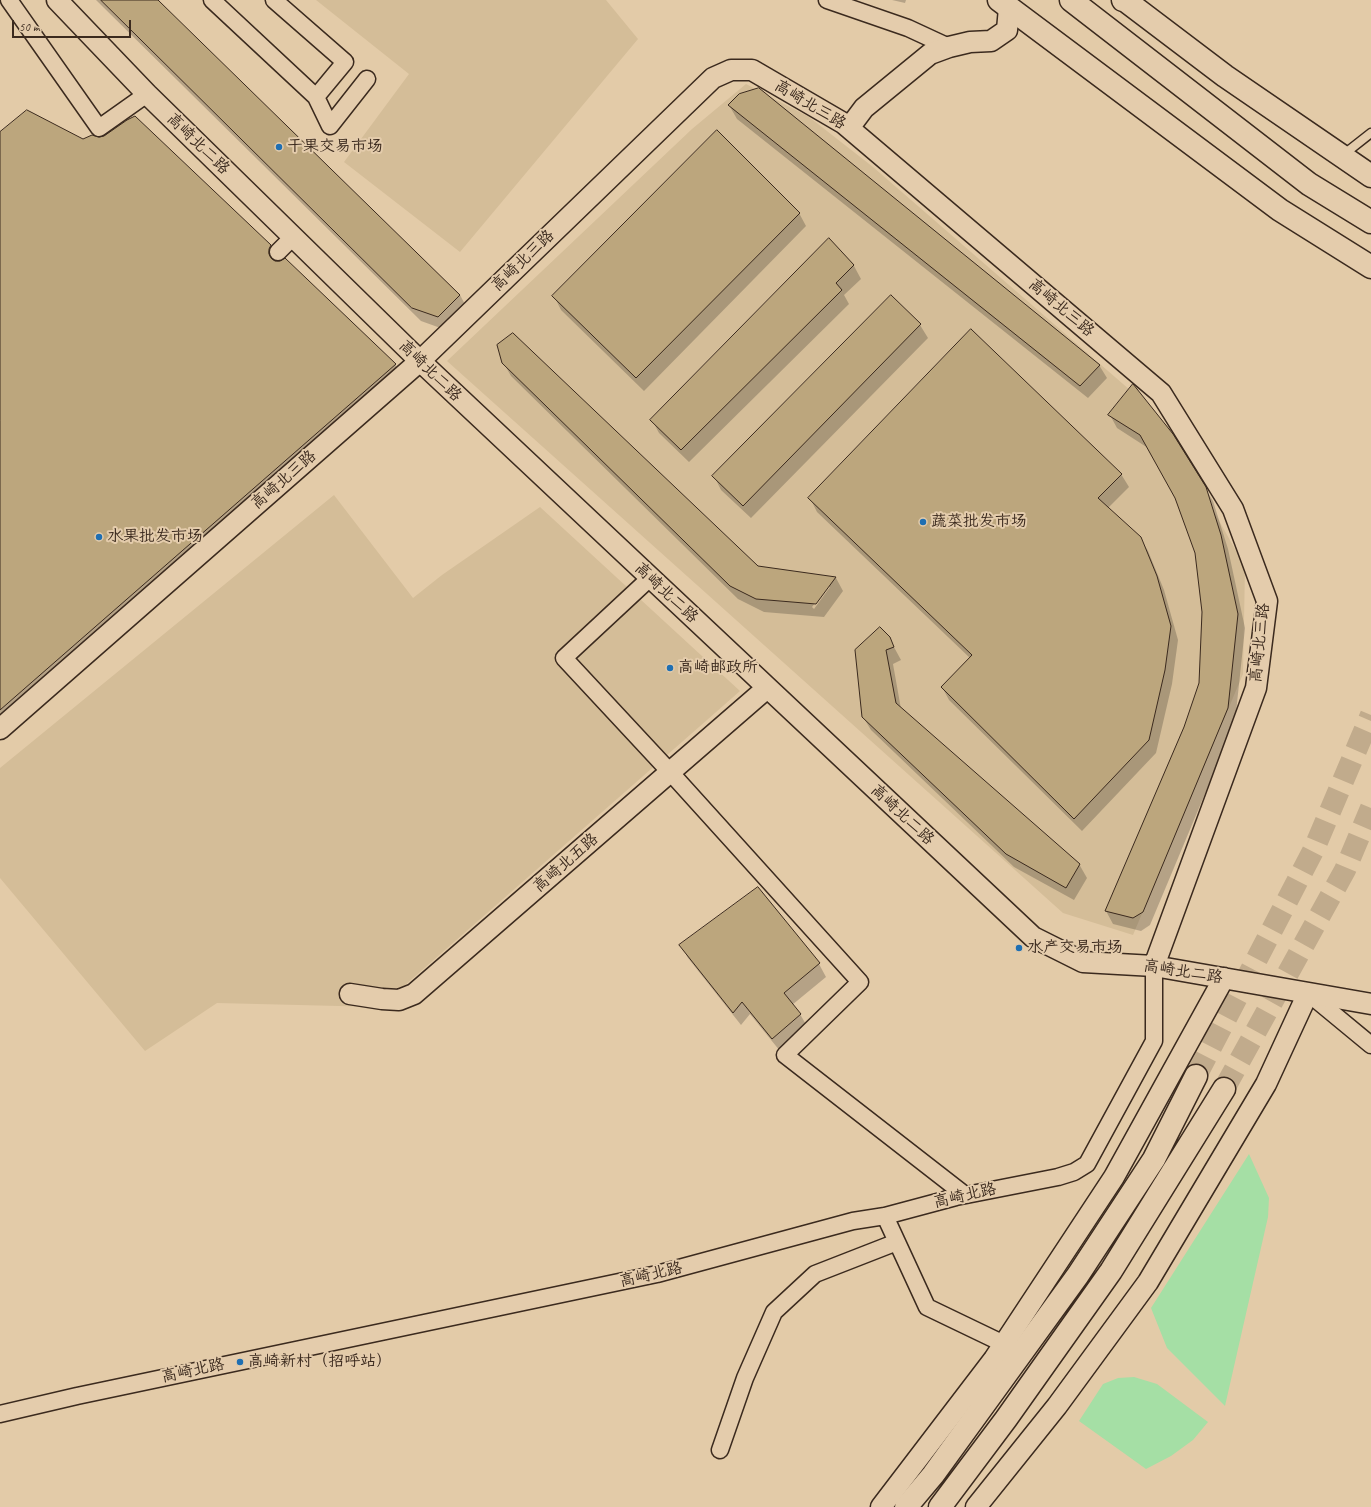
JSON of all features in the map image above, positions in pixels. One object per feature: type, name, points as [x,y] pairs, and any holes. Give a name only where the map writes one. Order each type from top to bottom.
[{"type":"main road","points":[[1071,0],[1309,184],[1371,222]]},
{"type":"main road","points":[[1123,0],[1225,76],[1371,176]]},
{"type":"main road","points":[[1004,4],[1280,210],[1371,267]]},
{"type":"main road","points":[[906,1507],[933,1475],[1078,1275],[1154,1159],[1196,1076]]},
{"type":"main road","points":[[940,1507],[1006,1419],[1111,1271],[1224,1089]]},
{"type":"street","points":[[9,0],[99,128],[146,94]]},
{"type":"street","name":"高崎北二路","points":[[57,0],[146,94],[420,361],[1033,937],[1084,962],[1154,966],[1371,1004]]},
{"type":"street","points":[[212,0],[316,97],[330,126],[367,79]]},
{"type":"street","points":[[274,0],[345,62],[316,97]]},
{"type":"street","points":[[827,0],[908,28],[949,47]]},
{"type":"street","points":[[849,128],[864,108],[930,54],[949,47],[970,42],[991,41],[1007,30],[1004,4]]},
{"type":"street","name":"高崎北三路","points":[[0,729],[420,361],[713,78],[732,70],[752,70],[843,123],[1161,392],[1233,509],[1267,601],[1256,688],[1154,966]]},
{"type":"street","points":[[278,252],[293,237]]},
{"type":"street","points":[[650,578],[564,658],[860,982],[785,1055],[965,1195]]},
{"type":"street","name":"高崎北五路","points":[[350,994],[399,1000],[414,994],[767,688]]},
{"type":"street","name":"高崎北路","points":[[0,1414],[84,1394],[657,1274],[853,1220],[885,1216],[965,1195],[1058,1177],[1074,1172],[1087,1164],[1154,1041],[1154,966]]},
{"type":"street","points":[[881,1507],[994,1359],[1114,1177],[1224,978]]},
{"type":"street","points":[[976,1507],[1057,1406],[1148,1282],[1266,1084],[1308,993],[1371,1045]]},
{"type":"street","points":[[885,1216],[927,1307],[1004,1344]]},
{"type":"street","points":[[720,1450],[745,1378],[774,1312],[815,1274],[897,1242]]},
{"type":"lane","points":[[1342,156],[1371,133]]},
{"type":"shaded area","points":[[316,0],[606,0],[638,39],[460,252],[344,162],[409,74]]},
{"type":"shaded area","name":"蔬菜批发市场","points":[[746,84],[809,117],[873,167],[1138,397],[1194,476],[1245,567],[1243,674],[1133,935],[1063,913],[447,361],[692,129]]},
{"type":"shaded area","points":[[334,495],[413,598],[442,575],[540,507],[740,691],[380,1007],[217,1003],[145,1051],[0,878],[0,768]]},
{"type":"green space","points":[[1249,1154],[1269,1198],[1268,1217],[1225,1406],[1167,1348],[1151,1308]]},
{"type":"green space","points":[[1134,1377],[1157,1384],[1208,1422],[1193,1440],[1171,1456],[1146,1469],[1079,1421],[1103,1384],[1118,1378]]},
{"type":"building","name":"干果交易市场","points":[[101,0],[158,0],[460,295],[438,317],[412,308]]},
{"type":"building","points":[[759,88],[1100,365],[1080,386],[728,105],[739,94]]},
{"type":"building","name":"水果批发市场","points":[[27,110],[83,139],[92,135],[99,137],[104,136],[135,116],[271,245],[269,254],[272,259],[275,261],[280,261],[285,258],[396,364],[0,710],[0,132]]},
{"type":"building","points":[[717,130],[800,213],[636,378],[552,296]]},
{"type":"building","points":[[829,238],[854,265],[836,283],[842,290],[681,450],[650,420]]},
{"type":"building","points":[[891,295],[921,324],[743,506],[712,476]]},
{"type":"building","points":[[971,329],[1122,474],[1098,498],[1141,537],[1157,576],[1171,626],[1165,670],[1149,740],[1074,819],[941,687],[972,655],[808,498]]},
{"type":"building","points":[[513,333],[758,566],[836,577],[816,604],[756,599],[730,586],[502,363],[497,345]]},
{"type":"building","points":[[1133,384],[1173,434],[1206,487],[1221,535],[1238,614],[1228,708],[1143,912],[1133,918],[1105,911],[1184,727],[1199,683],[1202,612],[1195,553],[1175,498],[1140,435],[1108,415]]},
{"type":"building","points":[[880,627],[890,637],[894,647],[886,650],[896,703],[1080,864],[1066,888],[1006,854],[862,717],[855,650]]},
{"type":"building","points":[[758,887],[820,963],[784,993],[801,1014],[772,1039],[742,1002],[733,1013],[679,945]]},
{"type":"tunnel","points":[[1196,1076],[1314,849],[1371,715]]},
{"type":"tunnel","points":[[1224,1089],[1345,870],[1371,808]]},
{"type":"place","name":"干果交易市场","points":[[279,147]]},
{"type":"place","name":"蔬菜批发市场","points":[[923,522]]},
{"type":"place","name":"水果批发市场","points":[[99,537]]},
{"type":"place","name":"高崎邮政所","points":[[670,668]]},
{"type":"place","name":"水产交易市场","points":[[1019,948]]},
{"type":"place","name":"高崎新村（招呼站）","points":[[240,1362]]}]
